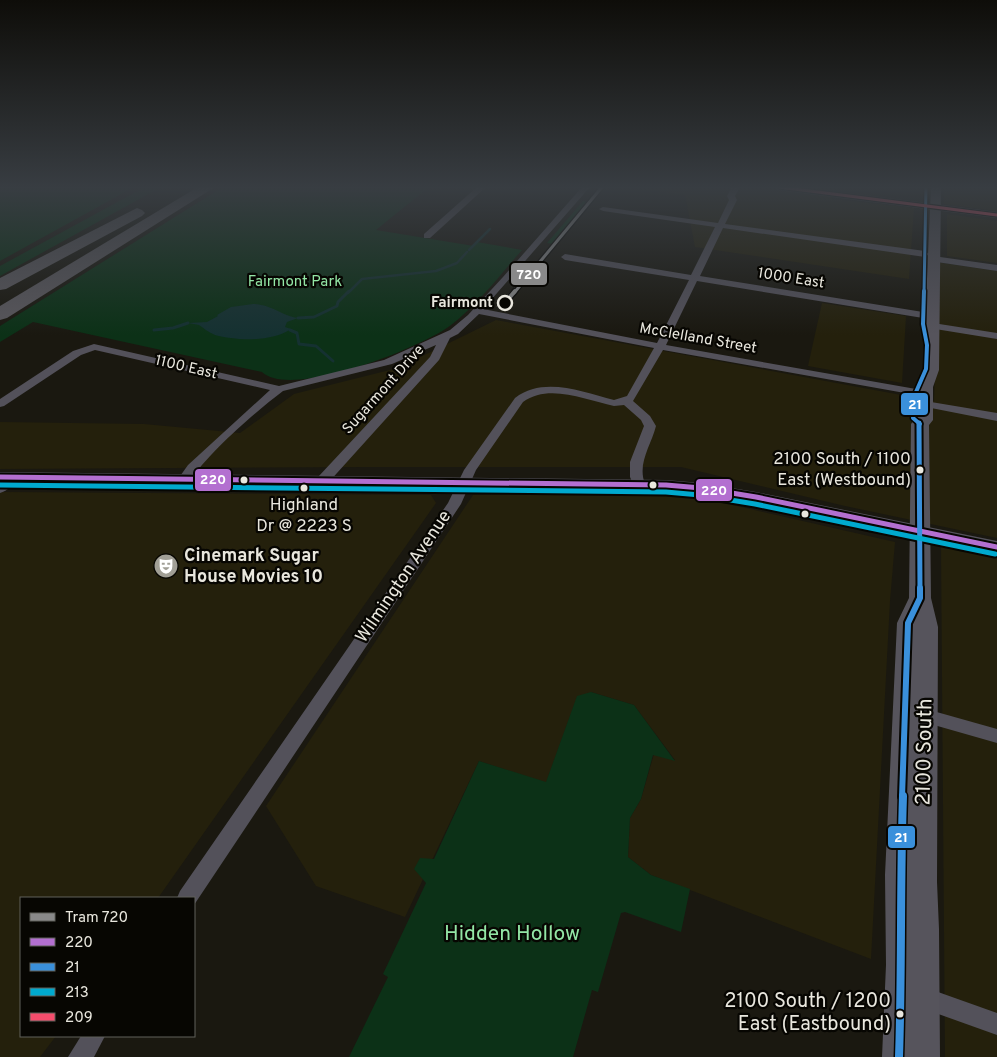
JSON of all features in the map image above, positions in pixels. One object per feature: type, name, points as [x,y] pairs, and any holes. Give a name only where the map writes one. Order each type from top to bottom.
[{"type":"highway","points":[[0,285],[92,236]]},
{"type":"highway","points":[[0,293],[98,236]]},
{"type":"highway","points":[[0,314],[127,236]]},
{"type":"main road","name":"2100 South","points":[[923,1057],[922,882],[927,627],[920,598],[921,408],[926,369],[927,345],[923,330],[926,314],[930,236]]},
{"type":"main road","name":"2100 South","points":[[926,314],[930,259]]},
{"type":"main road","name":"2100 South","points":[[899,1057],[902,965],[900,876],[908,623],[920,598]]},
{"type":"main road","points":[[902,802],[909,805],[912,812],[912,865],[915,874],[922,882]]},
{"type":"street","name":"Sugarmont Drive","points":[[323,480],[435,358],[445,337],[460,327],[476,311],[542,236]]},
{"type":"street","points":[[639,484],[634,471],[650,426],[646,418],[626,401],[631,398],[660,347],[714,236]]},
{"type":"street","points":[[790,236],[997,268]]},
{"type":"street","name":"1000 East","points":[[565,258],[926,314],[997,336]]},
{"type":"street","name":"McClelland Street","points":[[476,311],[660,347],[921,408],[997,417]]},
{"type":"street","points":[[184,479],[192,468],[222,439],[264,400],[279,389],[375,366],[410,354],[445,337]]},
{"type":"street","name":"1100 East","points":[[0,404],[76,353],[94,347],[279,389]]},
{"type":"street","name":"Wilmington Avenue","points":[[188,897],[454,504],[470,470],[519,400],[526,394],[536,390],[552,390],[614,403],[626,401]]},
{"type":"street","points":[[0,489],[7,478],[666,485],[720,491],[997,547]]},
{"type":"street","points":[[926,716],[997,736]]},
{"type":"street","points":[[924,998],[997,1024]]},
{"type":"street","points":[[80,1057],[93,1037]]},
{"type":"shaded area","points":[[693,236],[912,236],[909,279],[695,247]]},
{"type":"shaded area","points":[[947,236],[997,236],[997,263],[947,256]]},
{"type":"shaded area","points":[[935,262],[997,271],[997,538],[845,506],[681,467],[0,469],[0,422],[144,424],[240,433],[294,394],[398,368],[496,320],[934,401],[937,314]]},
{"type":"shaded area","points":[[822,303],[906,316],[902,383],[808,366]]},
{"type":"shaded area","points":[[0,492],[431,495],[436,503],[159,897],[20,897],[20,1037],[55,1037],[40,1057],[0,1057]]},
{"type":"shaded area","points":[[581,492],[693,496],[895,542],[890,601],[871,959],[651,875],[628,857],[630,818],[641,799],[654,754],[675,760],[634,705],[591,692],[571,714],[546,783],[479,761],[405,917],[316,886],[266,806],[473,495]]},
{"type":"shaded area","points":[[941,545],[997,558],[997,1057],[945,1057]]},
{"type":"green space","points":[[0,236],[45,236],[0,261]]},
{"type":"green space","points":[[54,236],[72,236],[0,276],[0,266]]},
{"type":"green space","name":"Fairmont Park","points":[[144,236],[415,236],[474,246],[477,242],[522,250],[480,299],[451,325],[436,334],[414,346],[387,357],[327,375],[300,380],[277,379],[262,372],[33,322],[0,342],[0,326]]},
{"type":"green space","points":[[553,236],[559,236],[553,244],[547,243]]},
{"type":"green space","name":"Hidden Hollow","points":[[591,692],[634,705],[675,761],[653,755],[641,799],[630,818],[628,857],[651,875],[690,889],[681,932],[625,912],[621,913],[598,992],[592,990],[573,1057],[349,1057],[388,977],[383,974],[426,883],[414,869],[420,858],[434,859],[479,761],[546,782],[577,696]]},
{"type":"water","points":[[253,304],[266,306],[298,318],[287,322],[285,327],[291,329],[283,333],[254,339],[215,335],[199,325],[188,323],[207,322],[231,307]]},
{"type":"waterway","points":[[469,250],[483,236]]},
{"type":"waterway","points":[[348,293],[362,279],[436,271],[457,263],[467,252]]},
{"type":"waterway","points":[[298,318],[314,317],[337,306],[338,302],[349,291]]},
{"type":"waterway","points":[[154,330],[173,328],[188,323]]},
{"type":"waterway","points":[[290,330],[297,333],[299,344],[316,346],[333,361]]},
{"type":"tram line","name":"720","points":[[505,303],[561,236]]},
{"type":"tram line","points":[[497,306],[540,261]]},
{"type":"transit line","name":"21","points":[[899,1057],[902,965],[900,875],[908,623],[920,598],[920,424],[913,418],[916,392],[926,369],[927,345],[923,324],[925,236]]},
{"type":"transit line","name":"220","points":[[0,477],[666,485],[701,488],[756,497],[997,547]]},
{"type":"transit line","name":"213","points":[[0,485],[666,492],[700,495],[755,504],[995,554]]},
{"type":"place","name":"Fairmont","points":[[505,303]]},
{"type":"place","name":"2100 South / 1100 East (Westbound)","points":[[920,470]]},
{"type":"place","name":"Highland Dr @ 2223 S","points":[[304,488]]},
{"type":"place","name":"Cinemark Sugar House Movies 10","points":[[166,566]]},
{"type":"place","name":"2100 South / 1200 East (Eastbound)","points":[[900,1014]]}]
